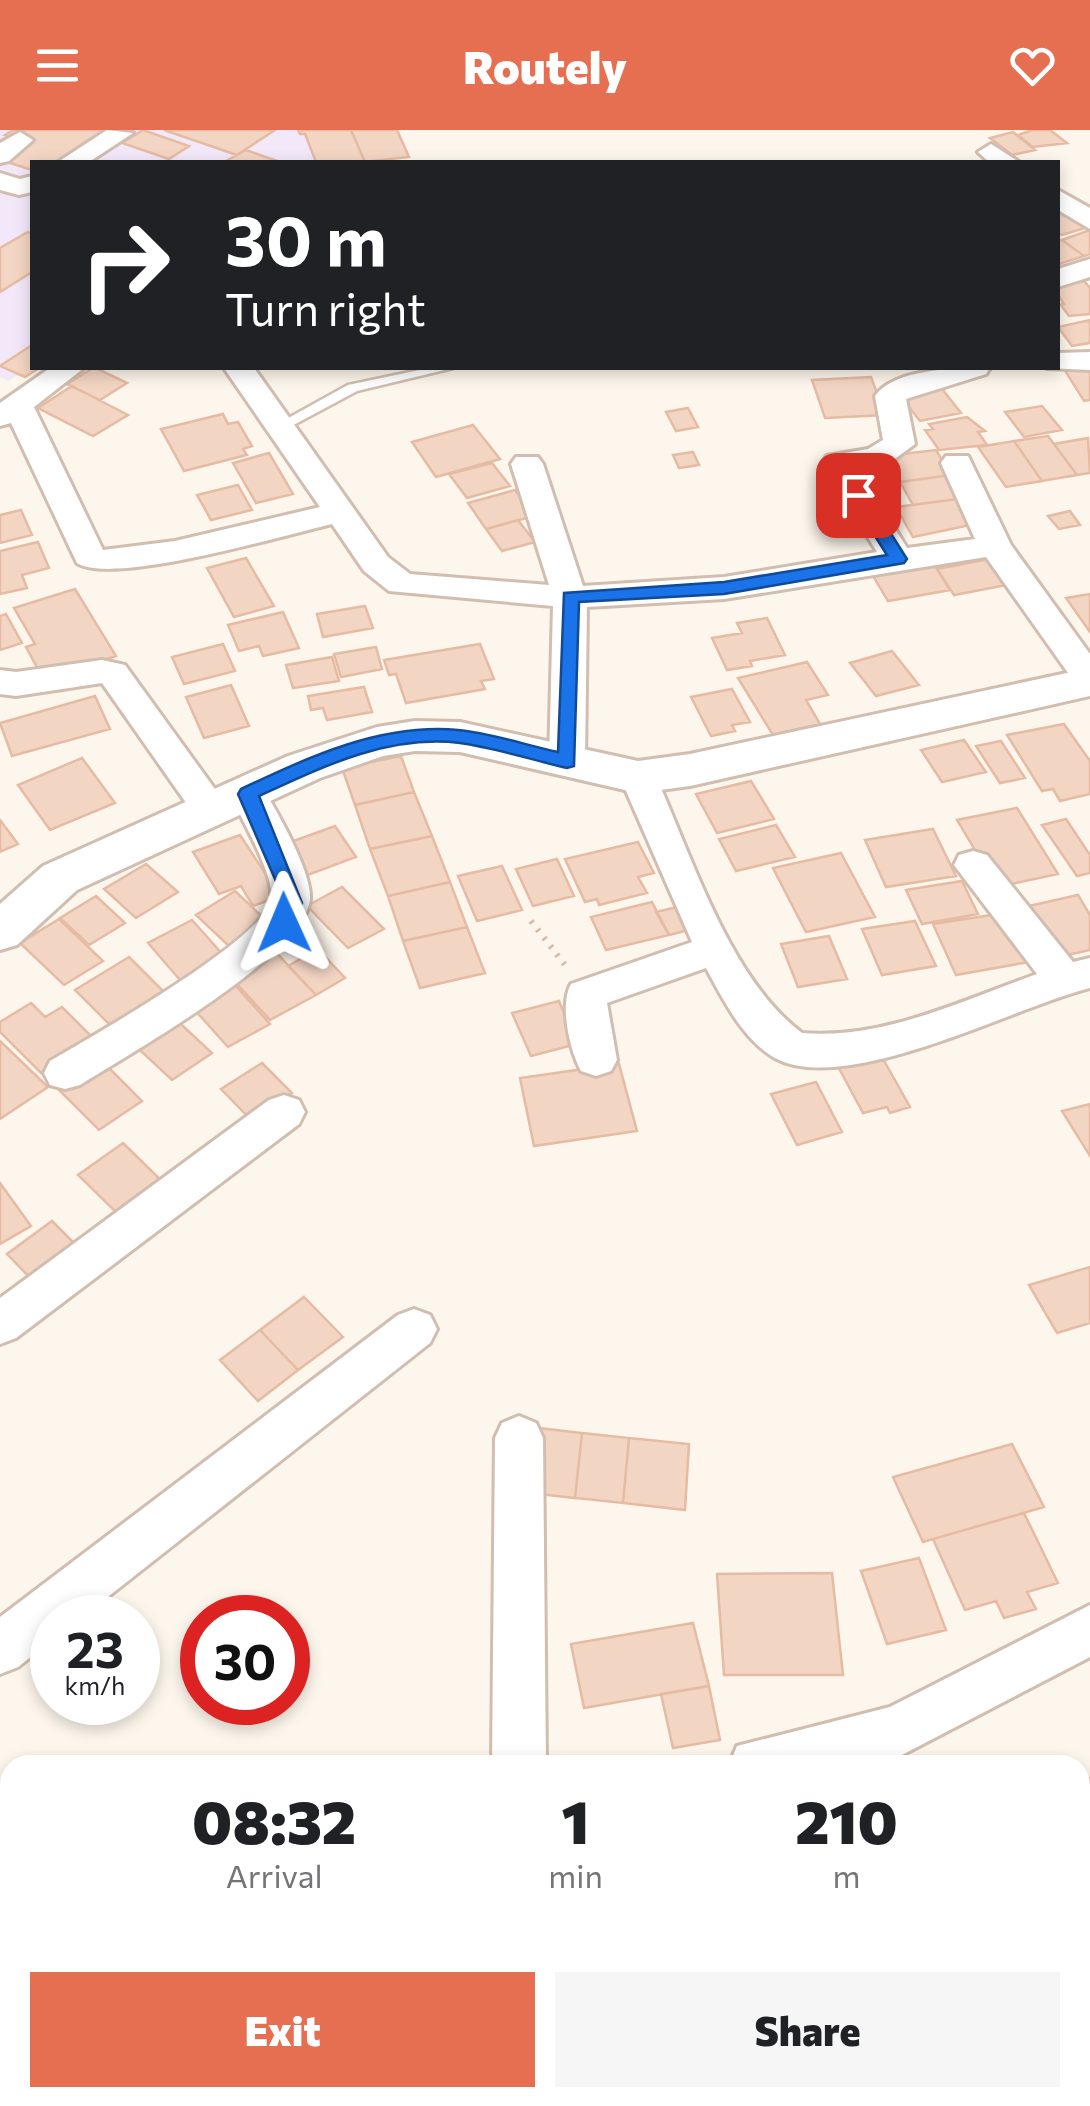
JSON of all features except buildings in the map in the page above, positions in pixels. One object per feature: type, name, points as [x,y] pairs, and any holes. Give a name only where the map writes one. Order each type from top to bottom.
[{"type":"street","points":[[74,160],[120,133]]},
{"type":"street","points":[[0,180],[19,187],[30,184]]},
{"type":"street","points":[[1060,199],[1090,221]]},
{"type":"street","points":[[1060,277],[1090,266]]},
{"type":"street","points":[[1060,362],[1090,360]]},
{"type":"street","points":[[65,370],[9,411],[89,556],[97,561],[175,551],[343,512]]},
{"type":"street","points":[[240,370],[376,564],[401,584],[570,597],[642,596],[724,588],[994,546]]},
{"type":"street","points":[[898,559],[838,463],[877,457],[899,444],[890,396],[968,370]]},
{"type":"street","points":[[527,464],[570,597],[567,761]]},
{"type":"street","points":[[957,464],[994,546],[1080,684],[1090,730]]},
{"type":"street","points":[[0,682],[16,684],[102,671],[114,673],[229,801],[288,886],[292,903],[284,923],[251,952],[66,1073]]},
{"type":"street","points":[[0,932],[60,878],[304,767],[376,742],[415,736],[460,737],[638,777],[690,770],[1080,684]]},
{"type":"street","points":[[638,777],[716,949],[766,1030],[791,1047],[816,1052],[966,1018],[1077,976],[972,865]]},
{"type":"street","points":[[596,1060],[584,995],[716,949]]},
{"type":"street","points":[[0,1324],[284,1112]]},
{"type":"street","points":[[0,1649],[414,1328]]},
{"type":"street","points":[[518,1755],[519,1438]]},
{"type":"street","points":[[808,1755],[898,1731],[1090,1630]]},
{"type":"lane","points":[[281,426],[352,388],[437,370]]},
{"type":"path","points":[[531,920],[584,995]]},
{"type":"shaded area","points":[[0,130],[369,130],[381,160],[30,160],[30,367],[9,381],[0,377]]},
{"type":"route","points":[[284,923],[292,903],[288,886],[248,794],[304,767],[376,742],[415,736],[460,737],[567,761],[570,597],[642,596],[724,588],[898,559],[858,495]]}]
